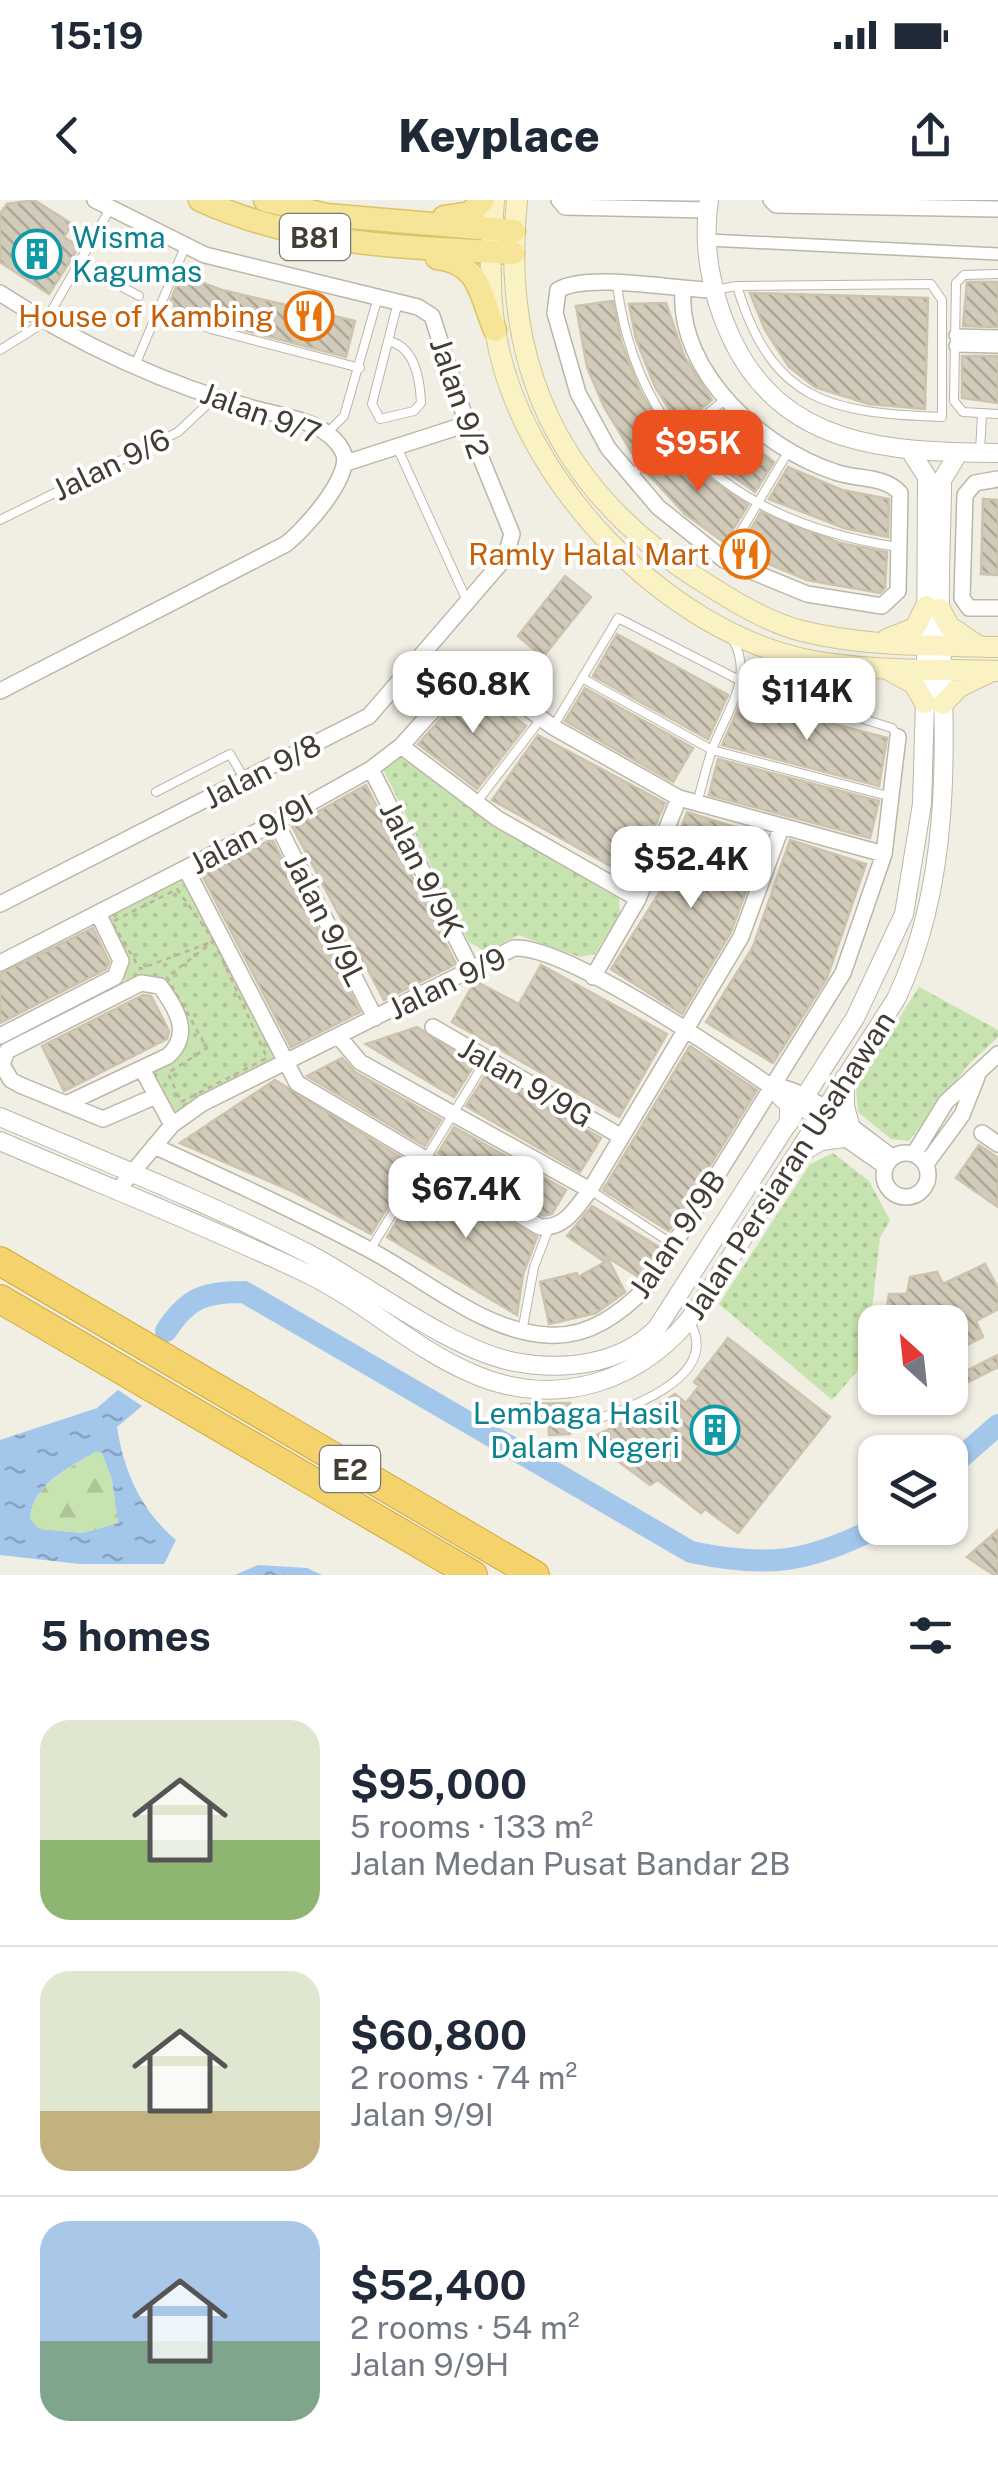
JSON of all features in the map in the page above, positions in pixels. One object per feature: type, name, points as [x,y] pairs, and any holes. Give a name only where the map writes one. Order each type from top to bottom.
[{"type":"highway","name":"E2","points":[[0,1261],[535,1575]]},
{"type":"highway","name":"E2","points":[[0,1299],[473,1575]]},
{"type":"main road","name":"B81","points":[[200,200],[287,231],[400,247],[502,241]]},
{"type":"main road","name":"B81","points":[[265,200],[326,214],[407,223],[502,241]]},
{"type":"main road","points":[[407,223],[461,215],[483,200]]},
{"type":"main road","points":[[494,200],[532,384],[560,441],[592,486],[632,529],[708,585],[796,630],[870,644],[990,647]]},
{"type":"main road","points":[[494,330],[502,241],[517,200]]},
{"type":"main road","points":[[400,247],[418,256],[465,266],[482,289],[519,407],[542,454],[577,504],[652,585],[724,628],[788,654],[884,667],[996,671]]},
{"type":"main road","points":[[870,644],[914,628],[933,607],[955,632],[990,647]]},
{"type":"main road","points":[[884,667],[914,684],[934,703],[996,671]]},
{"type":"street","name":"Jalan 9/2","points":[[94,200],[185,247],[398,302],[432,316],[467,424],[512,534]]},
{"type":"street","points":[[559,200],[565,207],[708,205],[714,290],[747,368],[770,395],[806,421],[848,439],[909,449],[989,453]]},
{"type":"street","points":[[771,200],[776,205],[949,204],[998,208]]},
{"type":"street","points":[[708,240],[998,254]]},
{"type":"street","points":[[683,290],[682,307],[692,342],[726,399],[760,434],[788,452],[837,473],[892,485],[902,503],[902,548],[898,590],[882,606],[807,594],[724,560],[658,508],[599,434],[578,394],[555,313],[554,295],[563,287],[618,284],[714,290]]},
{"type":"street","name":"Jalan 9/7","points":[[0,293],[45,322],[214,398],[305,422],[327,434],[346,463],[344,473],[308,523],[286,544],[0,691]]},
{"type":"street","points":[[955,341],[998,336]]},
{"type":"street","points":[[955,341],[998,347]]},
{"type":"street","points":[[346,463],[467,424]]},
{"type":"street","points":[[909,449],[927,477],[934,544]]},
{"type":"street","points":[[934,544],[942,480],[959,452]]},
{"type":"street","points":[[998,479],[983,480],[968,488],[964,546],[964,604],[998,608]]},
{"type":"street","name":"Jalan 9/8","points":[[0,904],[369,716],[504,558],[512,534]]},
{"type":"street","points":[[934,544],[964,546]]},
{"type":"street","name":"Jalan Persiaran Usahawan","points":[[0,1117],[132,1172],[307,1253],[476,1349],[512,1362],[550,1366],[606,1359],[657,1328],[855,1018],[904,914],[914,872],[934,703],[934,544]]},
{"type":"street","points":[[708,585],[724,560]]},
{"type":"street","name":"Jalan 9/9I","points":[[0,962],[276,822],[371,768],[401,746],[472,667],[547,723]]},
{"type":"street","name":"Jalan Persiaran Usahawan","points":[[0,1141],[313,1277],[470,1373],[511,1386],[551,1390],[593,1387],[650,1360],[689,1322],[896,999],[914,959],[936,867],[944,785],[934,703]]},
{"type":"street","points":[[547,723],[679,798],[884,854]]},
{"type":"street","name":"Jalan 9/9B","points":[[154,1146],[370,1250],[496,1322],[522,1332],[570,1335],[598,1325],[625,1309],[648,1286],[775,1092],[784,1067],[843,973],[884,854],[898,737]]},
{"type":"street","points":[[401,746],[476,803],[638,899]]},
{"type":"street","name":"Jalan 9/9K","points":[[371,768],[472,970]]},
{"type":"street","points":[[593,977],[638,899],[679,798]]},
{"type":"street","name":"Jalan 9/9L","points":[[276,822],[375,1018]]},
{"type":"street","points":[[186,869],[284,1064],[304,1088],[540,1227],[548,1228],[568,1218],[590,1190],[741,937],[781,828]]},
{"type":"street","points":[[0,1036],[115,977],[121,961],[98,914]]},
{"type":"street","name":"Jalan 9/9","points":[[117,1192],[172,1125],[203,1103],[514,948],[528,947],[593,977],[685,1030],[775,1092],[820,1115],[888,1161],[885,1184],[905,1197],[924,1188],[920,1159]]},
{"type":"street","points":[[66,1104],[168,1056],[183,1037],[166,993],[152,982],[141,982],[3,1057],[2,1065],[11,1080],[66,1104],[109,1119],[156,1096]]},
{"type":"street","name":"Jalan 9/9G","points":[[433,1028],[620,1136]]},
{"type":"street","points":[[339,1037],[360,1062],[590,1190]]},
{"type":"street","points":[[888,1161],[920,1159],[946,1102],[998,1054]]},
{"type":"street","points":[[142,1069],[172,1125]]},
{"type":"street","points":[[793,1158],[821,1141],[848,1134],[846,1076]]},
{"type":"street","points":[[775,1092],[806,1090],[816,1082]]},
{"type":"street","points":[[775,1092],[791,1110],[788,1128]]},
{"type":"street","points":[[982,1133],[998,1144]]},
{"type":"lane","points":[[0,350],[34,333],[45,322],[110,209]]},
{"type":"lane","points":[[136,363],[185,247]]},
{"type":"lane","points":[[78,264],[139,296]]},
{"type":"lane","points":[[998,274],[971,274],[959,279],[955,341],[956,406],[963,412],[998,414]]},
{"type":"lane","points":[[618,284],[632,358],[678,436],[729,487],[756,505],[840,538],[902,548]]},
{"type":"lane","points":[[714,290],[737,286],[930,284],[938,289],[942,300],[942,417],[867,414],[817,399],[790,380],[765,353],[737,286]]},
{"type":"lane","points":[[327,434],[344,416],[378,297]]},
{"type":"lane","points":[[388,341],[403,346],[410,354],[421,402],[414,411],[380,419],[372,404],[388,341],[398,302]]},
{"type":"lane","points":[[160,308],[211,329],[360,368]]},
{"type":"lane","name":"Jalan 9/6","points":[[0,520],[178,432],[214,398]]},
{"type":"lane","points":[[630,476],[726,399]]},
{"type":"lane","points":[[806,421],[817,399]]},
{"type":"lane","points":[[982,413],[989,453]]},
{"type":"lane","points":[[397,447],[468,601]]},
{"type":"lane","points":[[724,560],[788,452]]},
{"type":"lane","points":[[476,803],[582,678],[618,618],[741,681],[892,728],[898,737]]},
{"type":"lane","points":[[724,628],[740,654],[741,681]]},
{"type":"lane","points":[[697,803],[712,750],[741,681],[756,666],[788,654]]},
{"type":"lane","points":[[582,678],[712,750],[892,797]]},
{"type":"lane","points":[[156,792],[230,754],[246,780]]},
{"type":"lane","points":[[923,782],[944,785]]},
{"type":"lane","points":[[370,1250],[486,1060]]},
{"type":"lane","points":[[590,1190],[675,1245]]},
{"type":"lane","points":[[522,1332],[534,1267],[548,1228]]},
{"type":"lane","points":[[576,1426],[646,1400],[688,1368],[697,1355],[698,1336],[689,1322]]},
{"type":"path","points":[[214,941],[140,968],[112,922],[177,889],[214,941],[268,1058],[181,1102],[168,1073],[207,1048],[167,977],[214,941]]},
{"type":"green space","points":[[399,756],[487,820],[619,899],[620,913],[595,954],[580,957],[518,935],[486,952],[469,942],[383,769]]},
{"type":"green space","points":[[186,869],[285,1064],[172,1125],[142,1069],[178,1047],[166,993],[115,977],[121,969],[98,913]]},
{"type":"green space","points":[[919,987],[998,1030],[998,1037],[969,1064],[909,1141],[891,1139],[858,1112],[856,1086]]},
{"type":"green space","points":[[833,1153],[869,1181],[890,1220],[880,1238],[872,1305],[858,1305],[858,1370],[832,1400],[719,1304],[810,1164]]},
{"type":"green space","points":[[95,1452],[102,1453],[112,1480],[118,1523],[83,1533],[39,1529],[30,1519],[37,1496],[53,1479]]},
{"type":"water","points":[[118,1390],[142,1406],[117,1427],[136,1489],[153,1516],[176,1540],[164,1564],[80,1564],[0,1555],[0,1440],[97,1408]],"holes":[[[95,1452],[102,1453],[112,1480],[118,1523],[83,1533],[39,1529],[30,1519],[44,1487]]]},
{"type":"water","points":[[258,1565],[307,1568],[322,1575],[235,1575]]},
{"type":"building","name":"Wisma Kagumas","points":[[34,200],[72,224],[64,237],[79,247],[49,294],[0,262],[0,214],[7,204]]},
{"type":"building","points":[[181,275],[222,290],[355,321],[346,357],[213,322],[169,304]]},
{"type":"building","points":[[967,282],[998,282],[998,327],[963,326]]},
{"type":"building","points":[[750,293],[928,298],[925,409],[869,404],[815,387],[789,367],[765,330]]},
{"type":"building","points":[[613,301],[622,344],[641,393],[668,436],[637,461],[604,407],[587,367],[576,306]]},
{"type":"building","points":[[666,303],[684,356],[712,400],[680,426],[655,387],[636,339],[629,304]]},
{"type":"building","points":[[962,356],[998,356],[998,403],[962,398]]},
{"type":"building","points":[[722,412],[745,440],[774,462],[755,492],[713,462],[690,438]]},
{"type":"building","points":[[678,447],[703,474],[748,505],[725,543],[685,514],[646,472]]},
{"type":"building","points":[[788,467],[842,490],[889,499],[888,537],[844,528],[769,499]]},
{"type":"building","points":[[983,499],[998,500],[998,575],[981,574]]},
{"type":"building","points":[[761,512],[840,543],[887,552],[885,588],[880,593],[807,580],[738,551]]},
{"type":"building","points":[[565,576],[591,597],[543,657],[518,636]]},
{"type":"building","points":[[617,634],[728,695],[708,739],[593,676]]},
{"type":"building","points":[[472,684],[526,726],[477,789],[418,744]]},
{"type":"building","points":[[585,688],[693,748],[673,782],[565,721]]},
{"type":"building","points":[[742,700],[887,738],[879,786],[722,745]]},
{"type":"building","points":[[538,735],[665,803],[632,878],[492,800]]},
{"type":"building","points":[[718,759],[879,801],[870,838],[709,795]]},
{"type":"building","points":[[366,785],[456,964],[384,1000],[292,826]]},
{"type":"building","points":[[687,812],[766,837],[731,932],[682,1014],[611,969],[658,895]]},
{"type":"building","points":[[272,839],[360,1012],[291,1047],[202,875]]},
{"type":"building","points":[[790,840],[866,864],[827,978],[773,1063],[706,1022],[753,947]]},
{"type":"building","points":[[93,928],[109,962],[106,969],[0,1023],[0,974]]},
{"type":"building","points":[[541,965],[667,1034],[619,1117],[452,1022],[475,981],[519,1004]]},
{"type":"building","points":[[143,995],[151,996],[169,1031],[167,1039],[64,1091],[42,1046]]},
{"type":"building","points":[[417,1027],[475,1064],[454,1097],[366,1044]]},
{"type":"building","points":[[690,1046],[757,1090],[669,1231],[603,1190]]},
{"type":"building","points":[[342,1058],[355,1072],[441,1120],[425,1146],[307,1076]]},
{"type":"building","points":[[488,1072],[601,1138],[580,1172],[466,1106]]},
{"type":"building","points":[[275,1080],[413,1165],[371,1234],[292,1191],[180,1143]]},
{"type":"building","points":[[454,1127],[566,1190],[552,1214],[543,1216],[438,1153]]},
{"type":"building","points":[[979,1145],[998,1158],[998,1207],[956,1178]]},
{"type":"building","points":[[426,1173],[537,1237],[523,1274],[517,1315],[387,1237]]},
{"type":"building","points":[[592,1206],[659,1247],[640,1278],[607,1257],[625,1292],[596,1313],[549,1324],[540,1282],[577,1273],[578,1277],[605,1262],[567,1236]]},
{"type":"building","points":[[985,1264],[998,1288],[998,1309],[976,1321],[983,1337],[968,1344],[968,1305],[887,1305],[889,1294],[907,1294],[910,1277],[937,1272],[943,1284]]},
{"type":"building","name":"Lembaga Hasil Dalam Negeri","points":[[728,1338],[830,1417],[738,1533],[705,1509],[701,1513],[658,1480],[650,1485],[588,1439],[655,1408],[675,1394],[686,1403],[699,1386],[694,1382]]},
{"type":"building","points":[[998,1355],[998,1367],[968,1382],[968,1370]]},
{"type":"building","points":[[570,1403],[570,1434],[549,1435],[549,1418],[521,1419],[521,1404]]},
{"type":"building","points":[[998,1530],[998,1575],[994,1575],[967,1557]]},
{"type":"waterway","points":[[166,1331],[182,1311],[199,1299],[218,1293],[244,1292],[691,1552],[765,1561],[807,1555],[858,1537]]},
{"type":"waterway","points":[[968,1451],[998,1425]]},
{"type":"place","name":"Wisma Kagumas","points":[[37,254]]},
{"type":"place","name":"House of Kambing","points":[[309,316]]},
{"type":"place","name":"Ramly Halal Mart","points":[[745,554]]},
{"type":"place","name":"Lembaga Hasil Dalam Negeri","points":[[715,1430]]}]
